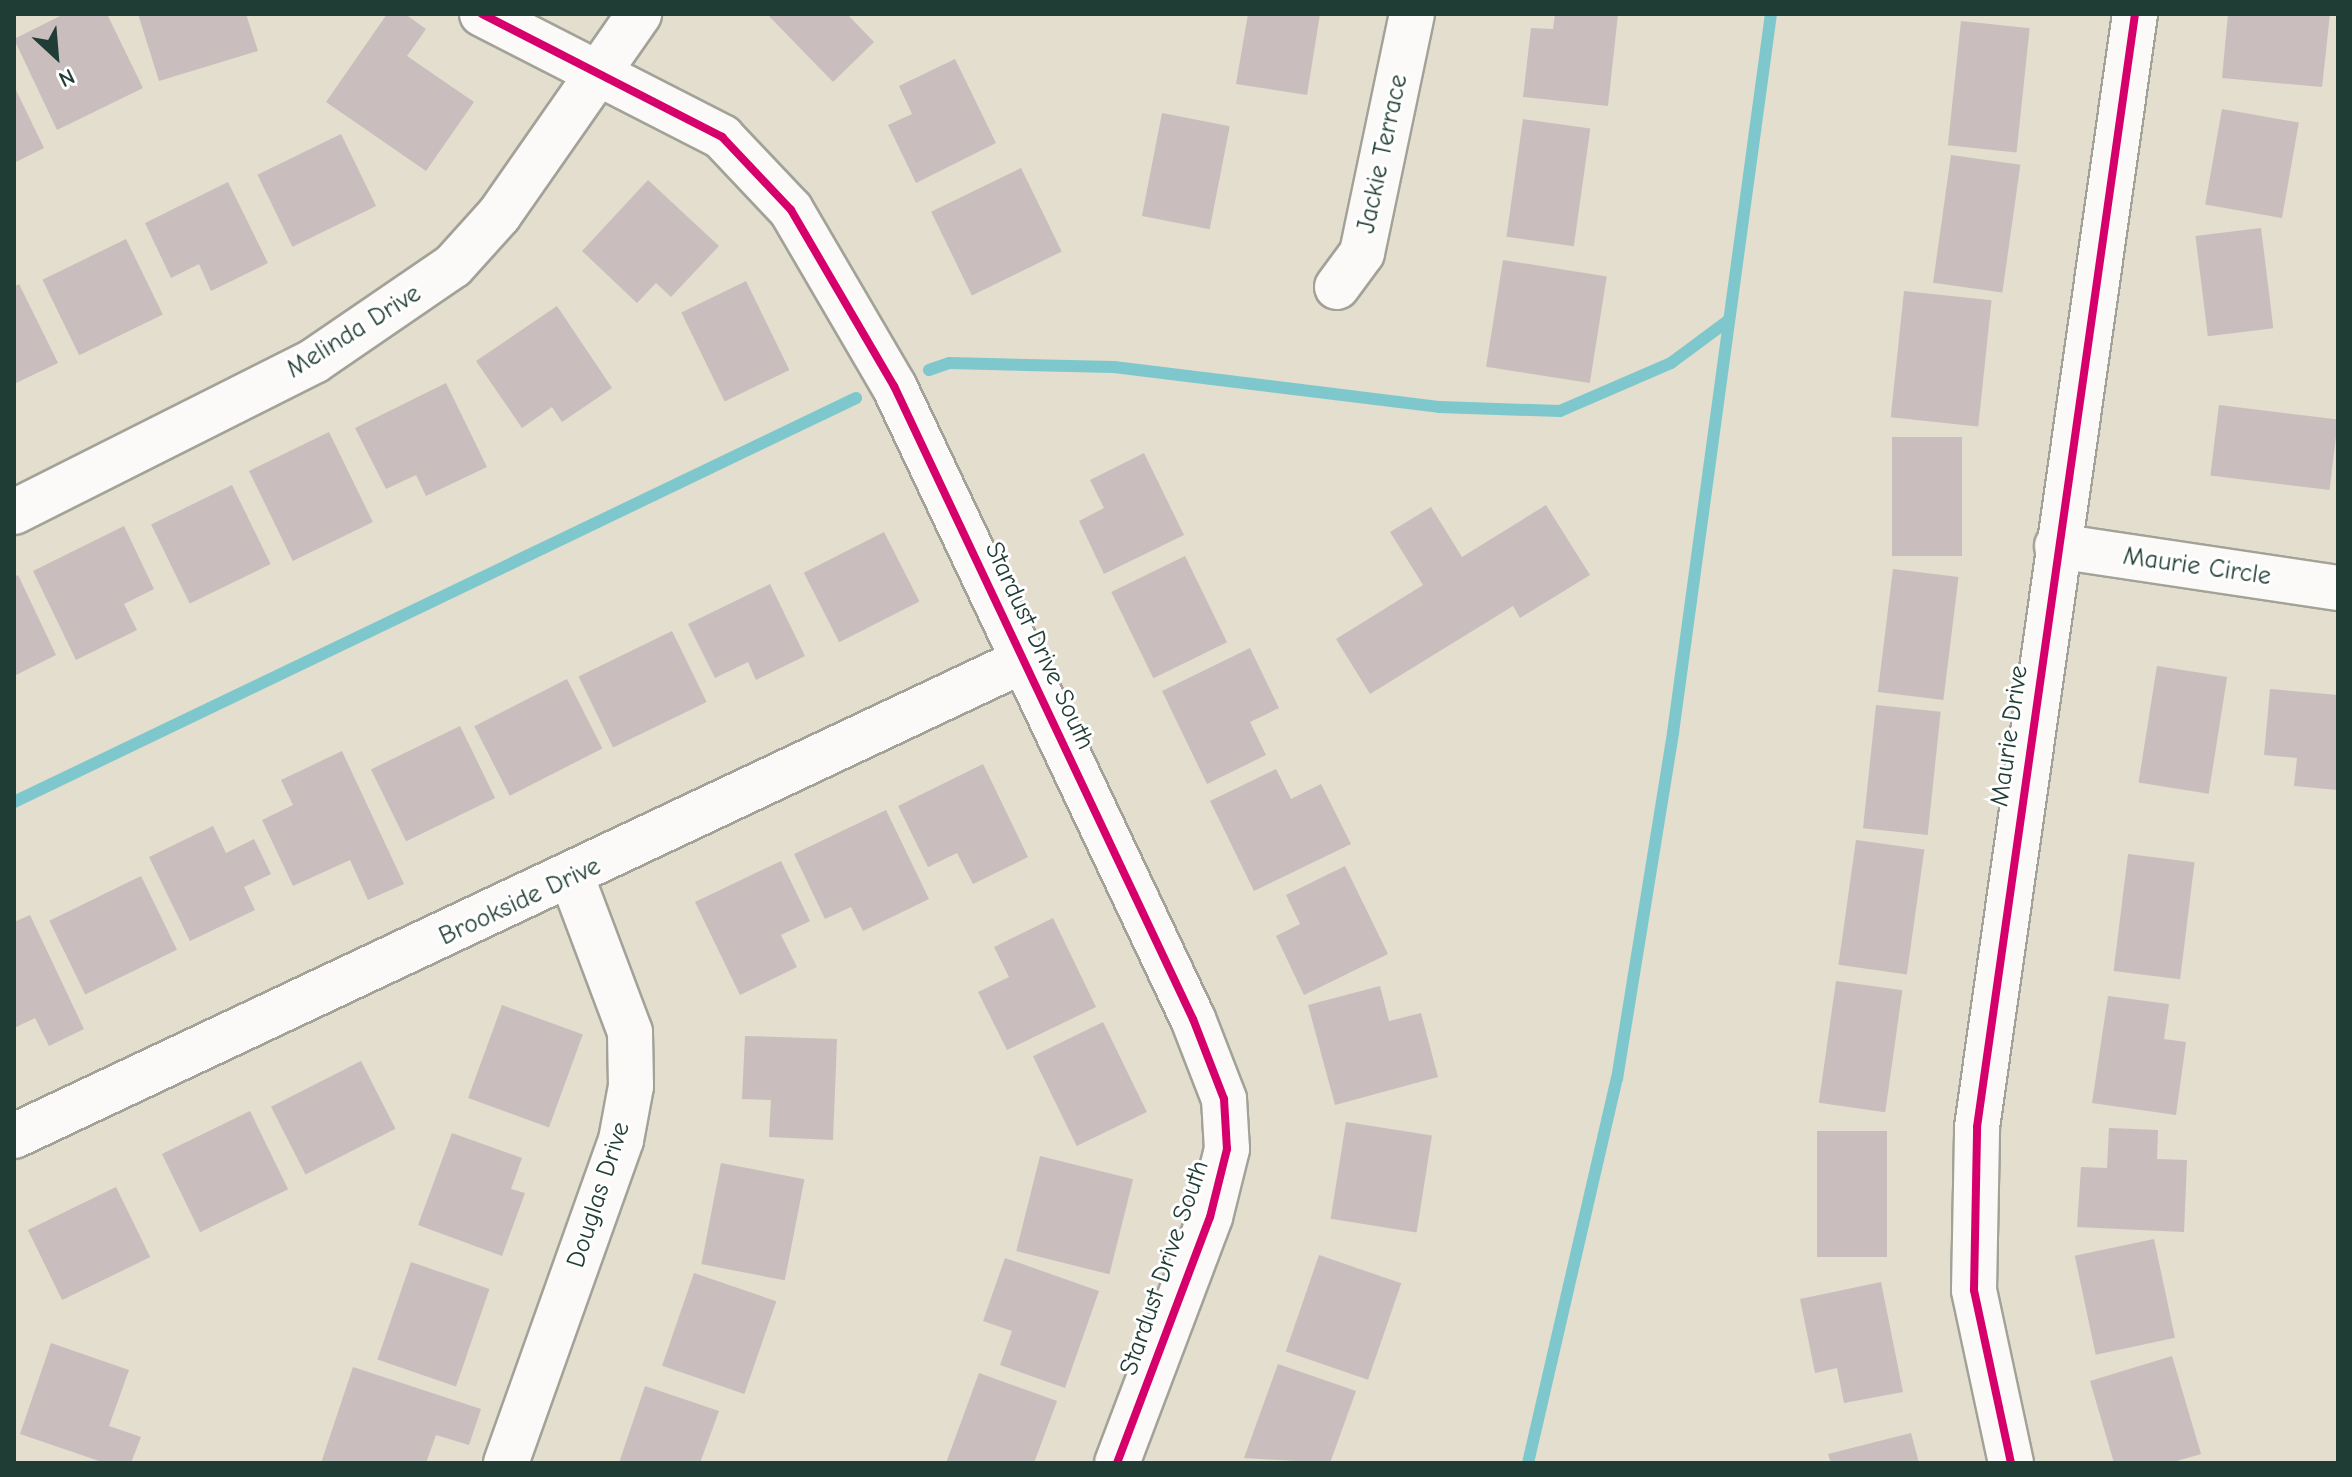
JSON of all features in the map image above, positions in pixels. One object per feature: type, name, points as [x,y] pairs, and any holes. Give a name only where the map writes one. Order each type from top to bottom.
[{"type":"street","name":"Stardust Drive South","points":[[482,14],[601,68],[722,137],[791,210],[894,386],[1024,660],[1224,1099],[1227,1149],[1210,1217],[1117,1463]]},
{"type":"street","name":"Melinda Drive","points":[[14,512],[391,315],[453,266],[499,215],[639,14]]},
{"type":"street","name":"Jackie Terrace","points":[[1337,287],[1362,253],[1412,14]]},
{"type":"street","name":"Maurie Drive","points":[[2011,1463],[1974,1290],[1973,1204],[2057,546],[2135,14]]},
{"type":"street","name":"Maurie Circle","points":[[2057,546],[2338,588]]},
{"type":"street","name":"Brookside Drive","points":[[14,1136],[572,878],[1024,660]]},
{"type":"street","name":"Douglas Drive","points":[[506,1463],[621,1140],[631,1086],[630,1032],[572,878]]},
{"type":"building","points":[[64,14],[107,14],[143,88],[57,130],[14,39]]},
{"type":"building","points":[[138,14],[246,14],[258,51],[159,81]]},
{"type":"building","points":[[387,14],[405,14],[426,29],[407,56],[474,102],[426,171],[326,102]]},
{"type":"building","points":[[767,14],[847,14],[874,42],[833,82]]},
{"type":"building","points":[[1248,14],[1320,14],[1307,95],[1236,84]]},
{"type":"building","points":[[1555,14],[1618,14],[1608,106],[1523,97],[1531,28],[1553,29]]},
{"type":"building","points":[[2228,14],[2330,14],[2322,87],[2222,78]]},
{"type":"building","points":[[1961,21],[2030,28],[2017,153],[1948,145]]},
{"type":"building","points":[[955,59],[996,143],[916,183],[888,125],[912,114],[899,86]]},
{"type":"building","points":[[14,86],[44,148],[14,163]]},
{"type":"building","points":[[2222,109],[2299,123],[2282,218],[2205,205]]},
{"type":"building","points":[[1162,113],[1230,126],[1210,229],[1142,216]]},
{"type":"building","points":[[1523,119],[1590,128],[1574,246],[1506,237]]},
{"type":"building","points":[[341,134],[376,206],[292,247],[257,175]]},
{"type":"building","points":[[1951,155],[2020,165],[2002,292],[1933,283]]},
{"type":"building","points":[[1021,168],[1062,252],[972,295],[931,212]]},
{"type":"building","points":[[648,180],[719,246],[671,297],[656,283],[637,303],[582,251]]},
{"type":"building","points":[[228,182],[268,263],[211,291],[199,264],[171,278],[145,223]]},
{"type":"building","points":[[2261,228],[2273,328],[2208,336],[2195,236]]},
{"type":"building","points":[[126,239],[163,314],[79,355],[42,280]]},
{"type":"building","points":[[1503,260],[1607,276],[1590,383],[1486,367]]},
{"type":"building","points":[[746,281],[789,370],[725,402],[681,313]]},
{"type":"building","points":[[19,284],[58,363],[14,384],[14,287]]},
{"type":"building","points":[[1904,291],[1992,300],[1978,427],[1891,417]]},
{"type":"building","points":[[557,306],[612,388],[562,422],[552,407],[522,428],[476,361]]},
{"type":"building","points":[[446,383],[487,467],[426,496],[416,475],[386,489],[355,428]]},
{"type":"building","points":[[2219,405],[2338,420],[2329,490],[2210,475]]},
{"type":"building","points":[[329,432],[373,522],[293,561],[249,471]]},
{"type":"building","points":[[1892,437],[1962,437],[1962,556],[1892,556]]},
{"type":"building","points":[[1144,453],[1184,535],[1104,574],[1079,521],[1104,508],[1090,480]]},
{"type":"building","points":[[232,485],[271,564],[190,604],[151,524]]},
{"type":"building","points":[[1546,505],[1590,575],[1520,618],[1513,606],[1370,694],[1336,639],[1423,585],[1390,532],[1431,507],[1462,557]]},
{"type":"building","points":[[124,526],[154,589],[124,604],[137,630],[76,660],[33,571]]},
{"type":"building","points":[[884,532],[919,601],[839,642],[804,573]]},
{"type":"building","points":[[1185,556],[1227,642],[1153,678],[1111,592]]},
{"type":"building","points":[[1893,569],[1959,577],[1943,700],[1878,692]]},
{"type":"building","points":[[18,575],[56,655],[14,676],[14,577]]},
{"type":"building","points":[[770,584],[805,656],[756,680],[748,662],[715,678],[688,624]]},
{"type":"building","points":[[672,631],[707,702],[613,748],[579,677]]},
{"type":"building","points":[[1250,648],[1279,708],[1250,722],[1266,755],[1207,784],[1162,691]]},
{"type":"building","points":[[2157,666],[2227,677],[2209,794],[2139,783]]},
{"type":"building","points":[[567,679],[602,748],[510,796],[474,726]]},
{"type":"building","points":[[2270,689],[2338,695],[2338,790],[2294,786],[2297,758],[2264,755]]},
{"type":"building","points":[[1876,705],[1941,712],[1928,835],[1863,828]]},
{"type":"building","points":[[460,726],[495,798],[406,841],[371,769]]},
{"type":"building","points":[[342,751],[404,884],[368,900],[350,860],[293,886],[262,820],[293,805],[281,780]]},
{"type":"building","points":[[983,764],[1028,857],[973,884],[957,853],[928,867],[898,806]]},
{"type":"building","points":[[1276,769],[1291,799],[1321,784],[1351,844],[1254,891],[1210,801]]},
{"type":"building","points":[[886,810],[929,899],[863,931],[851,907],[825,919],[794,854]]},
{"type":"building","points":[[213,826],[226,853],[254,839],[271,874],[244,887],[255,910],[190,941],[149,857]]},
{"type":"building","points":[[1856,840],[1924,850],[1907,974],[1838,965]]},
{"type":"building","points":[[2128,854],[2195,862],[2180,979],[2114,971]]},
{"type":"building","points":[[781,861],[810,921],[781,935],[797,967],[740,995],[695,902]]},
{"type":"building","points":[[1345,866],[1388,954],[1304,995],[1276,936],[1300,924],[1286,895]]},
{"type":"building","points":[[141,876],[177,950],[85,994],[49,921]]},
{"type":"building","points":[[30,915],[84,1029],[49,1046],[35,1018],[14,1028],[14,922]]},
{"type":"building","points":[[1053,918],[1096,1007],[1007,1050],[978,992],[1009,977],[994,947]]},
{"type":"building","points":[[1836,981],[1902,990],[1885,1112],[1819,1103]]},
{"type":"building","points":[[1380,986],[1389,1021],[1421,1013],[1438,1077],[1335,1105],[1308,1005]]},
{"type":"building","points":[[2108,996],[2169,1004],[2164,1039],[2186,1042],[2176,1115],[2092,1103]]},
{"type":"building","points":[[502,1005],[583,1034],[549,1127],[468,1098]]},
{"type":"building","points":[[1103,1022],[1147,1112],[1077,1146],[1033,1056]]},
{"type":"building","points":[[745,1036],[837,1039],[833,1140],[769,1137],[771,1100],[742,1099]]},
{"type":"building","points":[[361,1061],[396,1129],[306,1175],[271,1107]]},
{"type":"building","points":[[250,1111],[288,1189],[200,1232],[162,1154]]},
{"type":"building","points":[[1346,1122],[1432,1136],[1417,1232],[1331,1219]]},
{"type":"building","points":[[2109,1128],[2158,1130],[2157,1159],[2187,1160],[2184,1232],[2077,1227],[2081,1167],[2107,1168]]},
{"type":"building","points":[[1817,1131],[1887,1131],[1887,1257],[1817,1257]]},
{"type":"building","points":[[452,1133],[522,1158],[511,1189],[525,1193],[502,1256],[418,1225]]},
{"type":"building","points":[[1040,1156],[1133,1179],[1109,1274],[1016,1251]]},
{"type":"building","points":[[721,1163],[804,1179],[785,1280],[701,1264]]},
{"type":"building","points":[[116,1187],[150,1257],[62,1300],[28,1230]]},
{"type":"building","points":[[2154,1239],[2175,1338],[2096,1355],[2075,1256]]},
{"type":"building","points":[[1319,1255],[1401,1283],[1368,1380],[1286,1351]]},
{"type":"building","points":[[1005,1258],[1099,1291],[1065,1388],[1000,1365],[1012,1331],[983,1321]]},
{"type":"building","points":[[411,1262],[489,1289],[456,1386],[377,1359]]},
{"type":"building","points":[[694,1273],[776,1301],[744,1394],[662,1366]]},
{"type":"building","points":[[1881,1282],[1903,1392],[1844,1403],[1837,1368],[1815,1373],[1800,1299]]},
{"type":"building","points":[[51,1343],[129,1370],[109,1426],[141,1437],[131,1463],[105,1463],[20,1434]]},
{"type":"building","points":[[2172,1356],[2201,1454],[2170,1463],[2114,1463],[2090,1381]]},
{"type":"building","points":[[1278,1364],[1356,1391],[1330,1463],[1244,1458]]},
{"type":"building","points":[[353,1367],[481,1409],[469,1445],[436,1435],[426,1463],[321,1463]]},
{"type":"building","points":[[979,1373],[1057,1401],[1034,1463],[946,1463]]},
{"type":"building","points":[[645,1386],[719,1411],[700,1463],[619,1463]]},
{"type":"building","points":[[1911,1433],[1919,1463],[1831,1463],[1828,1454]]},
{"type":"waterway","points":[[1528,1463],[1617,1079],[1673,733],[1771,14]]},
{"type":"waterway","points":[[929,370],[949,363],[1114,367],[1439,407],[1560,411],[1671,363],[1729,320]]},
{"type":"waterway","points":[[14,802],[856,398]]},
{"type":"cycle path","points":[[482,14],[722,137],[791,210],[894,386],[1193,1019],[1224,1099],[1227,1149],[1210,1217],[1117,1463]]},
{"type":"cycle path","points":[[2011,1463],[1974,1290],[1977,1127],[2135,14]]}]
